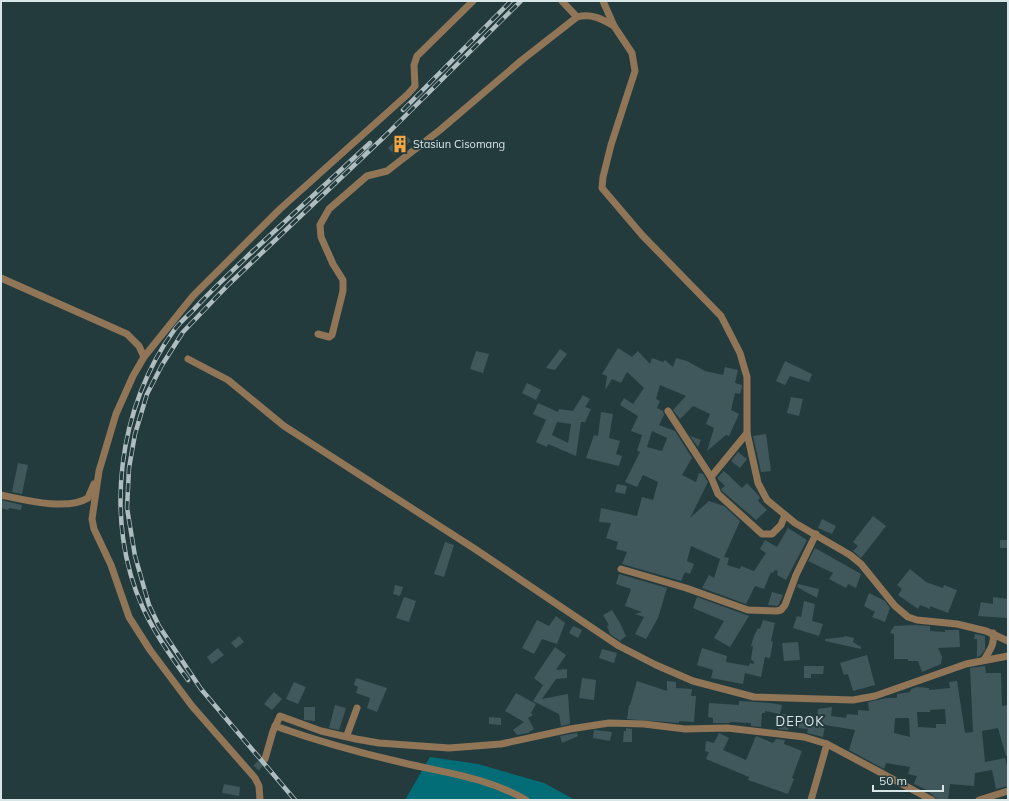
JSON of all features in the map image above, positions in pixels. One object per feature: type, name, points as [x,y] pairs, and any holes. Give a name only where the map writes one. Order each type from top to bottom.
[{"type":"street","points":[[1,495],[43,502],[74,504],[88,498],[99,470],[116,414],[144,357],[192,296],[215,272],[308,183],[408,94],[415,86],[414,65],[417,56],[473,1]]},
{"type":"street","points":[[562,1],[577,17]]},
{"type":"street","points":[[603,1],[614,26],[632,53],[634,71],[611,145],[603,177],[602,188],[642,235],[721,316],[740,353],[747,377],[747,433],[760,490],[767,500],[795,523],[850,555],[861,564],[895,606],[908,617],[917,620],[957,624],[993,633],[1008,640]]},
{"type":"street","points":[[318,334],[329,337],[332,335],[343,292],[343,280],[333,264],[321,237],[320,226],[329,208],[367,176],[387,171],[440,130],[522,60],[577,17],[586,15],[602,19],[614,26]]},
{"type":"street","points":[[1,278],[127,334],[139,346],[144,357]]},
{"type":"street","points":[[188,359],[228,380],[284,426],[475,549],[619,646],[656,665],[693,681],[754,697],[853,700],[875,696],[944,671],[984,660],[1008,656]]},
{"type":"street","points":[[668,410],[711,477],[718,494],[762,534],[772,534],[781,525],[785,515]]},
{"type":"street","points":[[711,477],[747,433]]},
{"type":"street","points":[[99,470],[92,519],[94,529],[111,565],[129,617],[150,650],[192,706],[253,769],[259,786],[260,800]]},
{"type":"street","points":[[621,569],[686,588],[748,610],[781,610],[785,605],[796,575],[816,534]]},
{"type":"street","points":[[984,660],[993,646],[993,633]]},
{"type":"street","points":[[346,735],[357,708]]},
{"type":"street","points":[[265,759],[278,717],[282,716],[321,731],[379,743],[449,748],[501,744],[570,729],[609,723],[644,724],[685,729],[727,728],[804,737],[827,744],[932,800]]},
{"type":"street","points":[[275,726],[331,745],[481,780],[513,792],[526,800]]},
{"type":"street","points":[[810,800],[827,744]]},
{"type":"street","points":[[979,800],[1008,791]]},
{"type":"shaded area","points":[[430,757],[478,764],[544,783],[575,800],[405,800]]},
{"type":"building","name":"Stasiun Cisomang","points":[[404,133],[411,141],[395,155],[388,148]]},
{"type":"building","points":[[618,348],[632,357],[638,351],[650,364],[652,358],[663,362],[665,360],[673,367],[676,358],[687,361],[705,371],[723,375],[725,367],[738,370],[735,383],[742,385],[742,388],[740,394],[735,393],[731,410],[739,414],[729,436],[726,435],[707,451],[714,428],[706,424],[710,414],[693,406],[680,419],[673,410],[686,396],[660,385],[656,399],[660,401],[657,408],[663,411],[664,415],[659,425],[675,431],[692,458],[682,475],[696,482],[699,473],[703,474],[708,482],[690,518],[709,501],[724,506],[740,521],[724,557],[729,558],[727,565],[740,569],[741,566],[754,571],[766,553],[760,549],[765,540],[777,547],[788,528],[807,540],[786,580],[777,575],[778,571],[775,570],[773,573],[771,572],[764,589],[755,586],[746,604],[702,588],[709,575],[714,578],[720,559],[691,546],[687,561],[694,564],[690,574],[685,572],[681,581],[622,564],[627,552],[616,549],[618,542],[606,538],[611,523],[599,522],[601,508],[637,516],[642,497],[653,500],[658,482],[643,475],[637,487],[625,482],[640,452],[637,451],[642,435],[631,431],[638,416],[620,405],[624,398],[633,404],[644,388],[627,372],[621,383],[612,379],[605,390],[607,376],[602,374]],"holes":[[[652,431],[667,438],[662,451],[647,447]]]},
{"type":"building","points":[[560,349],[567,354],[555,370],[546,368]]},
{"type":"building","points":[[476,351],[489,354],[483,373],[470,369]]},
{"type":"building","points":[[785,361],[812,374],[809,382],[790,376],[785,385],[776,381]]},
{"type":"building","points":[[527,383],[541,390],[536,400],[522,393]]},
{"type":"building","points":[[583,395],[590,399],[585,407],[591,409],[585,422],[581,422],[576,456],[548,444],[547,447],[536,442],[546,420],[533,414],[538,403],[558,412],[559,409],[573,411]],"holes":[[[557,422],[571,424],[568,443],[552,435]]]},
{"type":"building","points":[[791,397],[803,399],[799,416],[787,413]]},
{"type":"building","points":[[601,412],[613,414],[609,438],[620,441],[616,454],[622,456],[619,466],[586,458],[594,435],[598,436]]},
{"type":"building","points":[[766,434],[771,471],[761,472],[753,436]]},
{"type":"building","points":[[690,436],[701,440],[698,447]]},
{"type":"building","points":[[738,452],[747,459],[740,468],[731,461]]},
{"type":"building","points":[[18,463],[28,465],[22,494],[12,492]]},
{"type":"building","points":[[724,471],[742,488],[747,483],[759,496],[760,498],[758,501],[767,510],[756,520],[722,491],[721,489],[725,486],[717,478]]},
{"type":"building","points":[[617,484],[627,486],[625,494],[615,492]]},
{"type":"building","points":[[1,500],[22,505],[21,510],[9,508],[8,510],[1,508]]},
{"type":"building","points":[[873,516],[886,526],[861,558],[853,551],[858,546],[853,542]]},
{"type":"building","points":[[822,519],[836,526],[832,534],[818,528]]},
{"type":"building","points":[[1000,540],[1008,540],[1008,548],[1000,548]]},
{"type":"building","points":[[445,542],[454,545],[444,577],[434,574]]},
{"type":"building","points":[[815,548],[861,574],[856,588],[848,584],[846,588],[829,579],[833,573],[808,561]]},
{"type":"building","points":[[910,569],[926,582],[943,588],[944,585],[957,590],[948,613],[930,606],[930,609],[920,605],[918,609],[898,595],[902,589],[897,585]]},
{"type":"building","points":[[619,574],[667,588],[658,618],[646,639],[635,634],[644,617],[635,614],[642,612],[625,606],[631,589],[616,584]]},
{"type":"building","points":[[798,584],[819,589],[817,598],[797,587]]},
{"type":"building","points":[[395,585],[403,587],[400,596],[393,594]]},
{"type":"building","points":[[772,592],[783,595],[778,606],[768,605]]},
{"type":"building","points":[[869,593],[885,601],[890,608],[885,622],[872,617],[875,612],[864,606]]},
{"type":"building","points":[[404,597],[416,601],[409,622],[396,618]]},
{"type":"building","points":[[697,597],[749,616],[730,647],[714,638],[724,621],[693,608]]},
{"type":"building","points":[[993,597],[1008,599],[1008,618],[978,616],[981,602],[993,604]]},
{"type":"building","points":[[804,601],[815,604],[812,621],[823,624],[819,636],[793,628],[797,616],[801,617]]},
{"type":"building","points":[[612,610],[626,636],[620,641],[610,634],[607,626],[609,625],[603,615]]},
{"type":"building","points":[[556,616],[565,623],[557,644],[542,639],[534,654],[522,648],[537,620],[549,626]]},
{"type":"building","points":[[763,620],[775,623],[771,641],[773,642],[770,658],[765,657],[761,677],[745,673],[743,684],[711,678],[713,670],[697,665],[702,648],[727,656],[726,662],[749,666],[750,663],[754,664],[751,659],[753,646],[751,646],[754,636],[758,628],[760,629]]},
{"type":"building","points":[[573,626],[582,630],[578,638],[569,633]]},
{"type":"building","points":[[894,626],[930,626],[930,631],[945,632],[945,630],[959,630],[960,647],[938,648],[942,657],[941,664],[922,672],[918,661],[894,659],[894,634],[890,633]]},
{"type":"building","points":[[975,634],[985,636],[985,650],[980,656],[977,657],[977,639],[974,639]]},
{"type":"building","points":[[239,636],[244,642],[236,648],[231,643]]},
{"type":"building","points":[[845,636],[854,638],[853,642],[861,647],[861,649],[825,641],[825,639]]},
{"type":"building","points":[[798,642],[800,660],[784,661],[782,643]]},
{"type":"building","points":[[555,647],[566,655],[556,670],[567,669],[567,678],[556,679],[542,699],[568,694],[570,724],[561,726],[559,714],[533,701],[543,685],[534,678]]},
{"type":"building","points":[[218,648],[224,655],[212,664],[207,657]]},
{"type":"building","points":[[602,649],[617,653],[614,663],[599,658]]},
{"type":"building","points":[[867,655],[875,685],[853,691],[848,674],[844,675],[840,663]]},
{"type":"building","points":[[804,666],[824,666],[823,674],[811,674],[811,678],[804,678]]},
{"type":"building","points":[[985,666],[986,673],[1001,673],[1002,706],[1008,705],[1008,755],[1006,756],[998,728],[982,731],[985,762],[1005,758],[1008,770],[1008,786],[996,789],[992,770],[975,773],[974,786],[950,784],[948,800],[938,800],[929,791],[914,784],[917,776],[908,774],[910,767],[886,763],[884,769],[849,750],[855,730],[825,725],[823,737],[807,733],[808,729],[789,727],[788,730],[778,729],[782,714],[817,718],[818,709],[832,707],[831,716],[846,718],[847,714],[858,715],[858,710],[869,711],[868,702],[887,698],[897,698],[897,694],[910,692],[911,689],[917,687],[929,688],[929,690],[950,688],[949,682],[957,681],[965,733],[973,732],[970,668]],"holes":[[[945,709],[946,724],[936,724],[936,728],[918,727],[917,712],[930,712],[930,710]],[[895,718],[909,718],[910,737],[894,733]]]},
{"type":"building","points":[[356,678],[387,688],[377,712],[367,708],[370,698],[356,693],[358,687],[354,685]]},
{"type":"building","points":[[582,678],[596,680],[594,700],[579,698]]},
{"type":"building","points":[[637,681],[667,691],[667,681],[676,682],[676,688],[692,689],[691,696],[696,696],[694,722],[679,721],[679,723],[627,719],[629,705]]},
{"type":"building","points":[[294,682],[306,687],[298,704],[286,699]]},
{"type":"building","points":[[274,692],[282,699],[272,710],[264,704]]},
{"type":"building","points":[[516,693],[536,704],[531,713],[533,715],[528,718],[534,729],[528,733],[517,735],[513,730],[524,722],[505,711]]},
{"type":"building","points":[[739,701],[782,705],[780,714],[765,711],[765,713],[762,713],[761,727],[751,726],[751,723],[713,723],[713,718],[708,717],[709,703],[739,705]]},
{"type":"building","points":[[335,705],[346,708],[339,730],[329,728]]},
{"type":"building","points":[[304,707],[315,707],[315,721],[304,720]]},
{"type":"building","points":[[489,717],[501,718],[501,725],[489,724]]},
{"type":"building","points":[[626,728],[632,729],[632,742],[623,742],[624,731],[626,731]]},
{"type":"building","points":[[594,730],[612,732],[610,741],[593,738]]},
{"type":"building","points":[[577,733],[578,736],[562,743],[560,736]]},
{"type":"building","points":[[719,733],[729,738],[723,750],[746,760],[756,736],[773,743],[776,739],[785,740],[784,744],[802,751],[788,794],[748,780],[749,777],[706,759],[709,752],[705,751],[706,741],[714,743]]},
{"type":"building","points":[[224,784],[240,787],[239,796],[222,793]]},
{"type":"tunnel","points":[[256,768],[265,759]]},
{"type":"railway","points":[[403,110],[511,1]]},
{"type":"railway","points":[[295,800],[201,689],[159,626],[149,605],[135,556],[127,508],[129,468],[135,434],[147,394],[162,365],[183,332],[229,284],[385,136],[521,1]]},
{"type":"railway","points":[[188,680],[175,663],[143,608],[131,574],[123,539],[121,502],[123,465],[129,428],[140,393],[156,360],[180,323],[246,258],[370,143]]},
{"type":"place","name":"Stasiun Cisomang","points":[[400,144]]},
{"type":"district","name":"DEPOK","points":[[800,721]]}]
